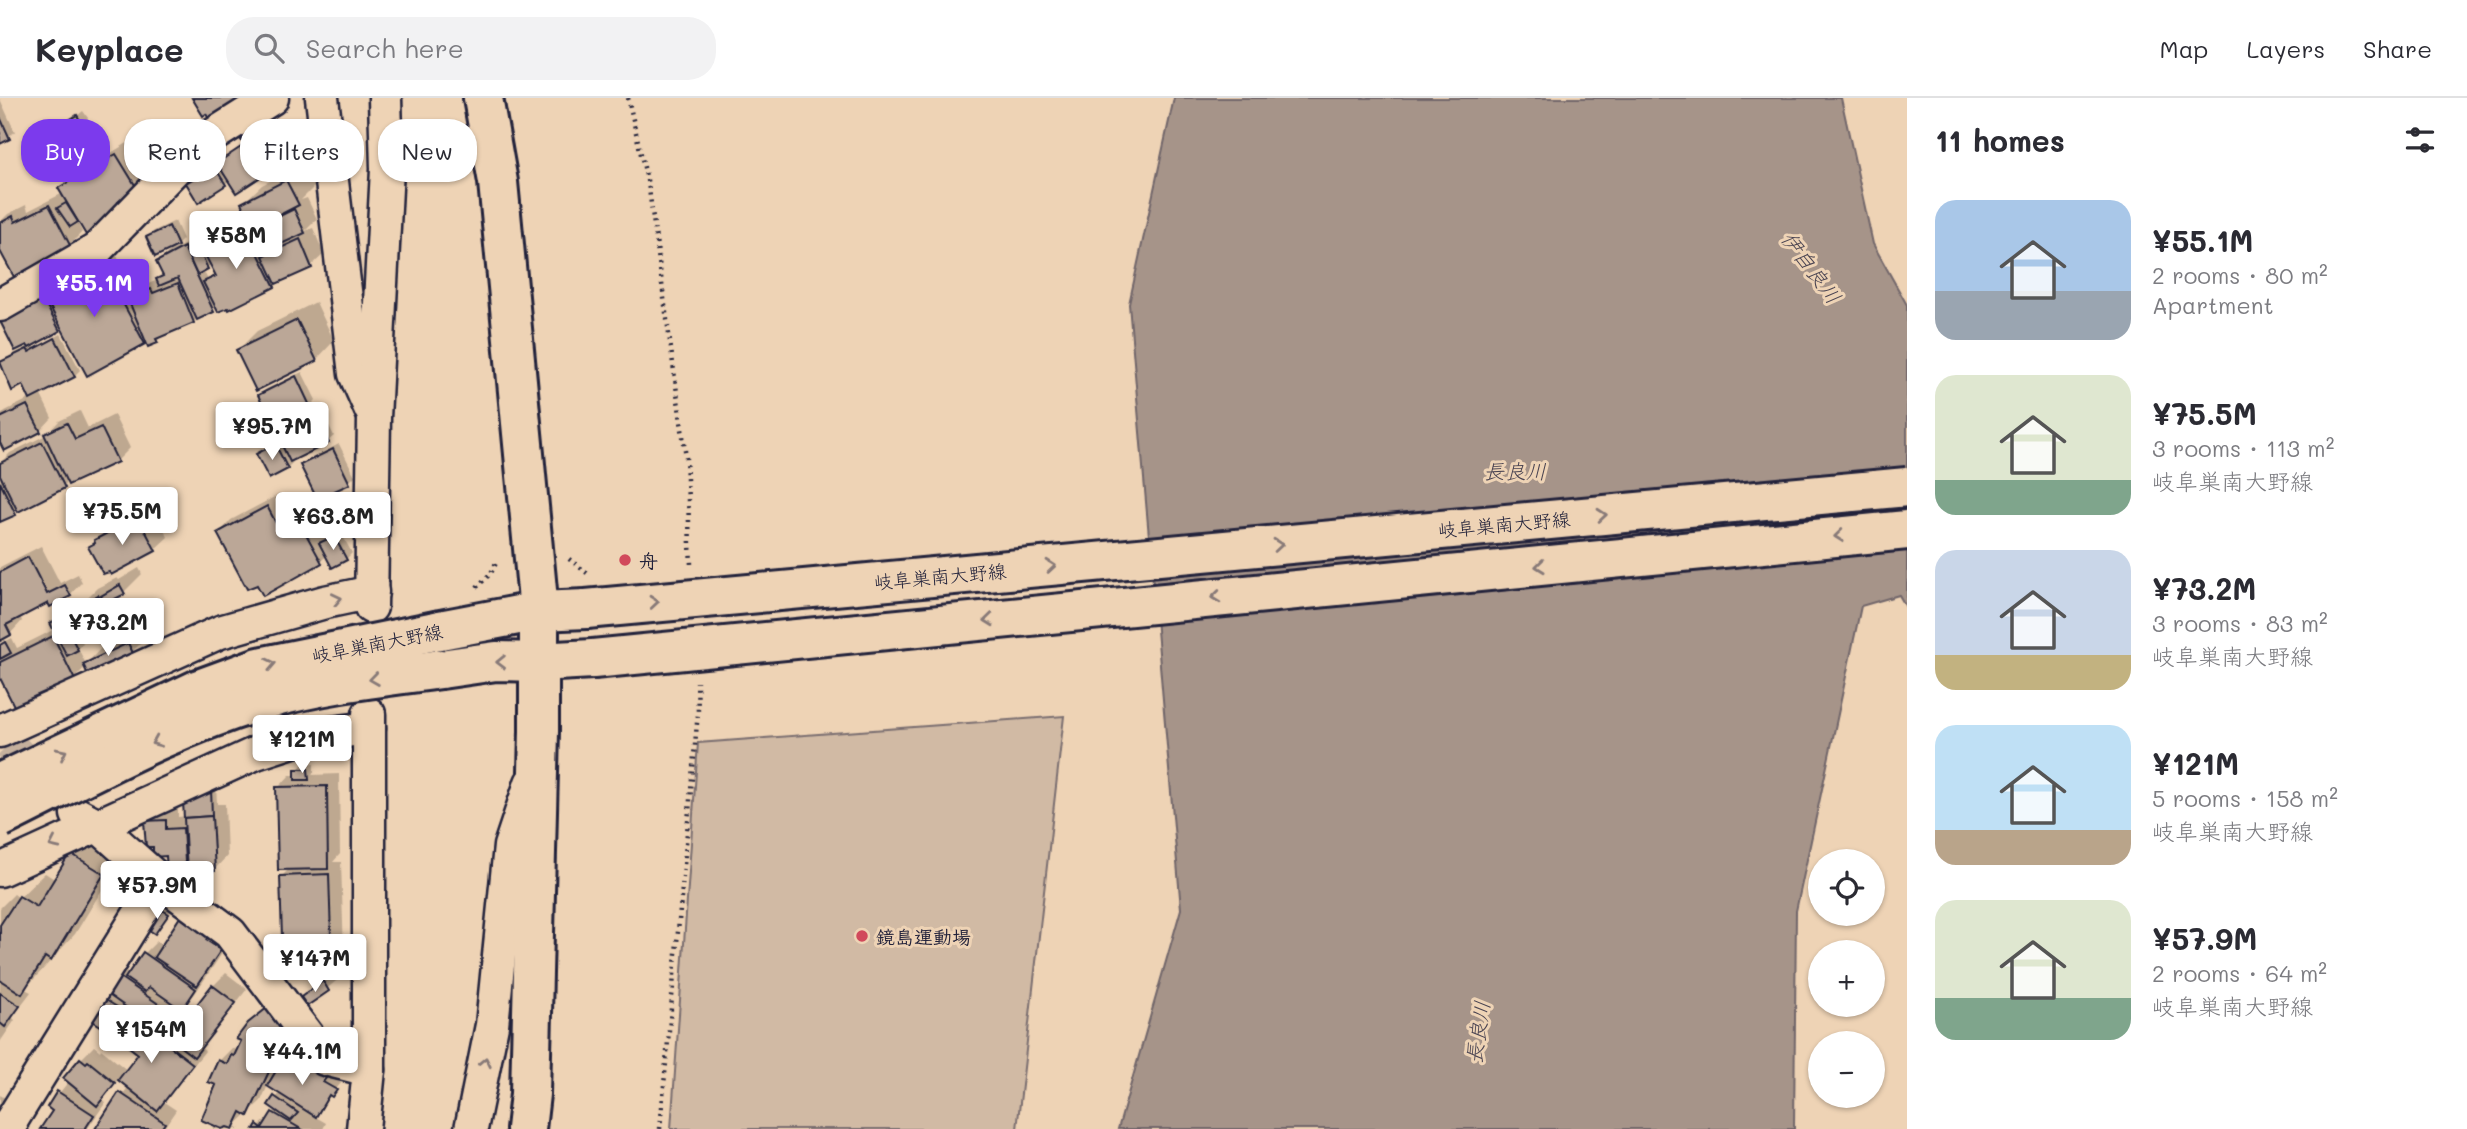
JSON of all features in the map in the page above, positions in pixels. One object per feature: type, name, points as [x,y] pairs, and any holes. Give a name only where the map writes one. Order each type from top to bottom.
[{"type":"main road","points":[[483,98],[498,182],[539,611],[539,731],[530,1094],[526,1129]]},
{"type":"main road","name":"岐阜巣南大野線","points":[[0,783],[199,689],[259,667],[539,611],[586,609],[1907,487]]},
{"type":"main road","name":"岐阜巣南大野線","points":[[0,818],[122,757],[217,716],[268,699],[321,686],[496,661],[593,659],[1907,530]]},
{"type":"street","points":[[0,305],[96,250],[199,144],[272,98]]},
{"type":"street","points":[[321,98],[355,374],[374,418]]},
{"type":"street","points":[[3,735],[220,632],[325,602],[372,599],[374,418],[387,169],[385,98]]},
{"type":"street","points":[[0,870],[86,819],[256,753],[308,736],[369,721],[369,1070],[363,1129]]},
{"type":"street","points":[[471,1129],[492,1025],[510,846],[537,765]]},
{"type":"street","points":[[86,819],[160,881],[230,933],[325,1059],[369,1070]]},
{"type":"street","points":[[8,1128],[160,881]]},
{"type":"path","points":[[472,591],[491,573],[500,555]]},
{"type":"shaded area","name":"鏡島運動場","points":[[1064,716],[1017,1129],[671,1129],[698,743]]},
{"type":"water","name":"長良川","points":[[1174,98],[1841,98],[1873,244],[1907,305],[1907,609],[1899,595],[1861,606],[1808,849],[1796,911],[1794,1129],[1118,1129],[1181,909],[1129,304]]},
{"type":"building","points":[[192,98],[250,98],[219,119],[209,119],[206,114],[203,116]]},
{"type":"building","points":[[0,117],[10,139],[0,144]]},
{"type":"building","points":[[240,148],[240,182],[253,182],[236,193],[226,177],[226,157]]},
{"type":"building","points":[[116,154],[124,167],[124,182],[133,182],[138,190],[118,202],[120,208],[113,219],[86,235],[58,188],[68,182],[110,182],[110,158]]},
{"type":"building","points":[[224,182],[226,185],[198,203],[186,183]]},
{"type":"building","points":[[287,182],[299,205],[254,228],[241,203]]},
{"type":"building","points":[[66,203],[78,222],[70,227],[57,208]]},
{"type":"building","points":[[49,205],[71,247],[14,277],[0,251],[0,223],[13,216],[15,222]]},
{"type":"building","points":[[294,209],[305,233],[262,253],[251,230]]},
{"type":"building","points":[[169,226],[178,246],[155,257],[146,237]]},
{"type":"building","points":[[245,227],[275,287],[229,310],[228,308],[218,312],[203,282],[216,276],[202,249]]},
{"type":"building","points":[[300,239],[312,268],[276,284],[263,256]]},
{"type":"building","points":[[184,247],[214,312],[197,320],[178,278],[159,286],[156,279],[163,276],[156,262]]},
{"type":"building","points":[[198,247],[208,269],[197,275],[187,253]]},
{"type":"building","points":[[101,262],[145,344],[87,376],[42,292]]},
{"type":"building","points":[[178,283],[194,323],[156,339],[158,343],[148,347],[128,299],[151,289],[153,293]]},
{"type":"building","points":[[41,295],[60,331],[29,348],[27,345],[15,351],[0,321]]},
{"type":"building","points":[[297,320],[317,361],[256,391],[236,350]]},
{"type":"building","points":[[55,338],[75,377],[30,400],[23,385],[12,391],[0,362],[27,349],[29,352]]},
{"type":"building","points":[[296,376],[311,408],[272,426],[258,395]]},
{"type":"building","points":[[27,405],[41,432],[4,451],[0,443],[0,418]]},
{"type":"building","points":[[256,409],[268,432],[248,442],[237,419]]},
{"type":"building","points":[[315,416],[329,443],[290,462],[277,435]]},
{"type":"building","points":[[67,423],[75,439],[101,427],[118,462],[68,485],[44,434]]},
{"type":"building","points":[[42,442],[65,488],[18,512],[0,475],[0,463]]},
{"type":"building","points":[[275,444],[288,469],[269,479],[256,454]]},
{"type":"building","points":[[333,449],[350,484],[317,499],[300,465]]},
{"type":"building","points":[[0,482],[16,515],[0,522]]},
{"type":"building","points":[[267,506],[277,525],[296,516],[322,563],[263,596],[257,585],[247,589],[217,533]]},
{"type":"building","points":[[138,517],[156,551],[111,575],[109,572],[103,574],[88,547],[95,543],[94,540]]},
{"type":"building","points":[[334,536],[347,560],[332,568],[319,543]]},
{"type":"building","points":[[28,557],[47,594],[65,585],[71,596],[50,607],[48,603],[6,625],[11,635],[0,641],[0,572]]},
{"type":"building","points":[[120,585],[125,594],[105,604],[101,596]]},
{"type":"building","points":[[98,595],[103,604],[81,616],[76,607]]},
{"type":"building","points":[[73,611],[78,621],[55,633],[50,623]]},
{"type":"building","points":[[66,627],[78,650],[67,656],[55,633]]},
{"type":"building","points":[[53,636],[75,680],[16,710],[0,678],[0,662]]},
{"type":"building","points":[[5,642],[11,653],[0,659],[0,645]]},
{"type":"building","points":[[128,643],[133,653],[87,673],[83,664]]},
{"type":"building","points":[[295,769],[308,769],[309,780],[295,780]]},
{"type":"building","points":[[327,786],[328,869],[278,870],[276,787]]},
{"type":"building","points":[[211,789],[212,816],[184,818],[183,802]]},
{"type":"building","points":[[212,816],[215,871],[187,872],[184,818]]},
{"type":"building","points":[[166,820],[166,829],[183,828],[186,878],[175,878],[174,870],[167,870],[166,856],[153,857],[153,847],[146,847],[144,821]]},
{"type":"building","points":[[70,853],[104,874],[51,961],[45,957],[22,994],[0,980],[0,925],[19,896],[37,907]]},
{"type":"building","points":[[329,874],[332,968],[283,969],[280,876]]},
{"type":"building","points":[[159,908],[169,914],[155,934],[146,928]]},
{"type":"building","points":[[180,917],[208,936],[206,940],[221,950],[197,986],[154,957]]},
{"type":"building","points":[[143,952],[196,989],[182,1010],[149,987],[145,992],[125,978]]},
{"type":"building","points":[[118,976],[170,1012],[158,1030],[106,993]]},
{"type":"building","points":[[323,981],[329,991],[307,1006],[301,997]]},
{"type":"building","points":[[212,985],[236,1003],[194,1057],[170,1039]]},
{"type":"building","points":[[0,993],[20,1006],[5,1027],[0,1023]]},
{"type":"building","points":[[101,997],[125,1012],[112,1033],[88,1018]]},
{"type":"building","points":[[272,1004],[299,1039],[275,1059],[248,1116],[241,1112],[233,1129],[222,1129],[201,1120],[216,1085],[208,1082],[218,1060],[227,1064],[241,1041],[236,1039],[248,1023]]},
{"type":"building","points":[[131,1016],[193,1064],[157,1111],[118,1080],[138,1054],[115,1036]]},
{"type":"building","points":[[80,1058],[86,1063],[88,1061],[115,1083],[97,1106],[63,1078]]},
{"type":"building","points":[[282,1061],[299,1072],[304,1064],[326,1078],[323,1082],[337,1090],[332,1097],[329,1095],[316,1117],[267,1086]]},
{"type":"building","points":[[57,1091],[94,1115],[85,1129],[40,1129],[52,1111],[47,1107]]},
{"type":"building","points":[[119,1092],[165,1123],[161,1129],[95,1129]]},
{"type":"building","points":[[274,1096],[298,1113],[291,1121],[268,1105]]},
{"type":"building","points":[[272,1112],[301,1129],[254,1129],[257,1124],[262,1128]]},
{"type":"tunnel","points":[[9,744],[46,782]]},
{"type":"place","name":"舟","points":[[625,560]]},
{"type":"place","name":"鏡島運動場","points":[[862,936]]},
{"type":"water label","name":"伊自良川","points":[[1812,267]]}]
